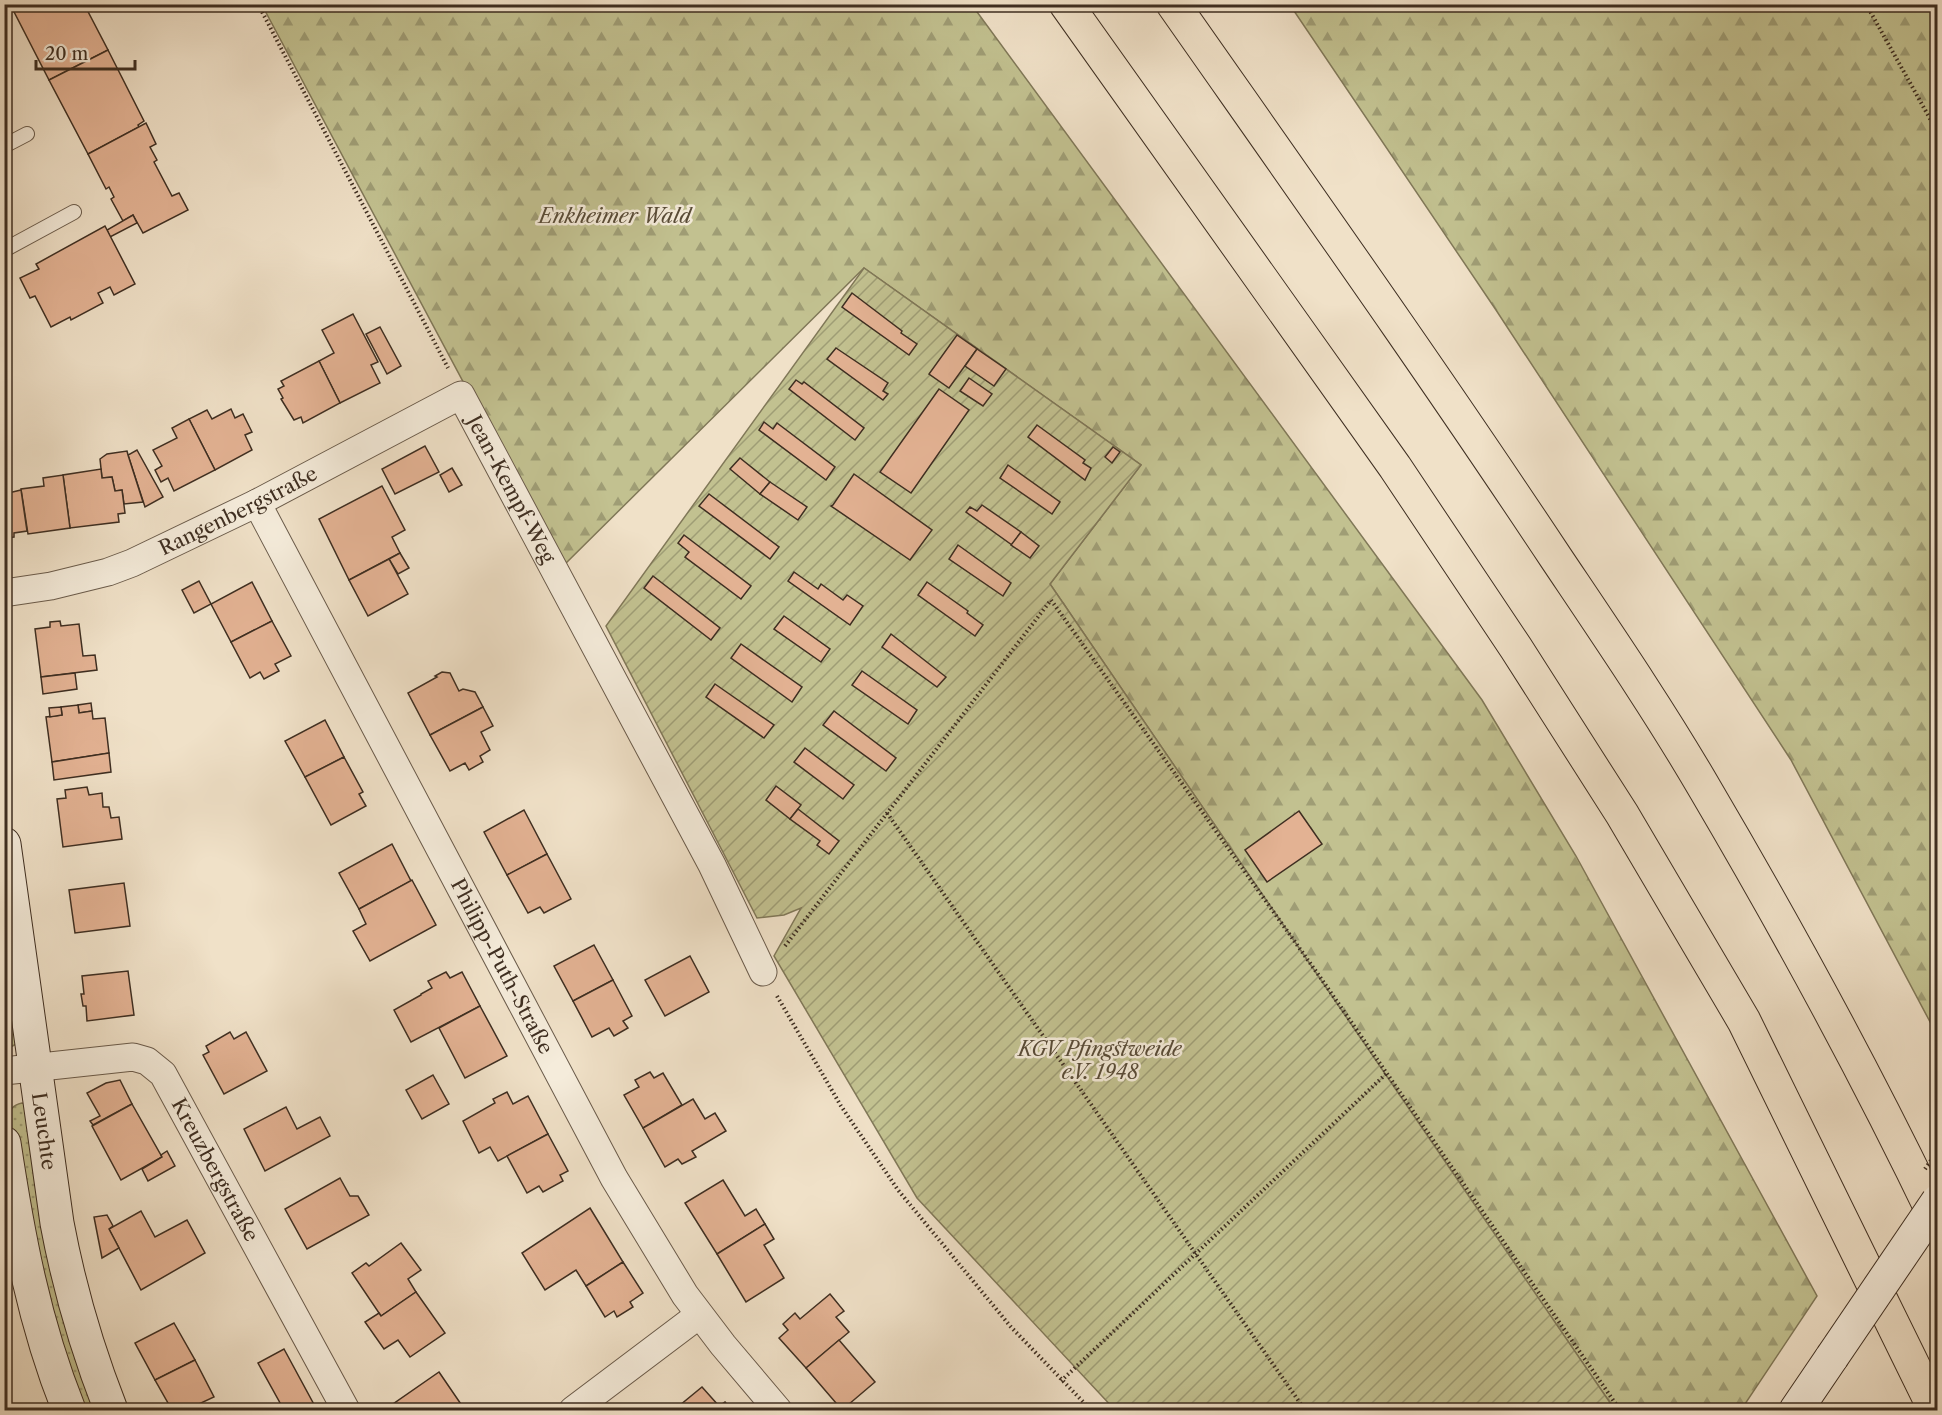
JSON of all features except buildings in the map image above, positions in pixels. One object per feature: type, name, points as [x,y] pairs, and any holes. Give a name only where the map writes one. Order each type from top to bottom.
[{"type":"highway","points":[[1066,4],[1395,468],[1516,648],[1622,814],[1744,1021],[1935,1410]]},
{"type":"highway","points":[[1173,4],[1458,410],[1610,639],[1704,786],[1817,988],[1898,1140],[1938,1222]]},
{"type":"street","name":"Rangenbergstraße","points":[[4,593],[51,586],[108,572],[161,550],[257,503],[461,395]]},
{"type":"street","name":"Jean-Kempf-Weg","points":[[461,395],[712,865],[764,972]]},
{"type":"street","name":"Philipp-Puth-Straße","points":[[257,503],[614,1178],[671,1274],[699,1315],[778,1410]]},
{"type":"street","name":"Leuchte","points":[[4,844],[19,1069],[50,1182],[65,1266],[86,1344],[111,1410]]},
{"type":"street","name":"Kreuzbergstraße","points":[[19,1069],[133,1057],[147,1062],[163,1074],[346,1410]]},
{"type":"street","name":"Leuchte","points":[[4,1143],[12,1239],[25,1269],[48,1353],[69,1410]]},
{"type":"street","points":[[1796,1410],[1938,1201]]},
{"type":"street","points":[[573,1410],[699,1315]]},
{"type":"lane","points":[[4,146],[27,134]]},
{"type":"lane","points":[[4,250],[74,212]]},
{"type":"path","name":"Jean-Kempf-Weg","points":[[258,4],[461,395]]},
{"type":"path","points":[[1866,4],[1938,133]]},
{"type":"path","points":[[1091,1410],[1011,1327],[898,1190],[842,1106],[764,972],[1051,600],[1387,1073],[1620,1410]]},
{"type":"path","points":[[887,813],[1305,1410]]},
{"type":"path","points":[[1062,1381],[1387,1073]]},
{"type":"green space","name":"Enkheimer Wald","points":[[262,5],[972,5],[1482,700],[1576,856],[1817,1296],[1741,1410],[1615,1410],[1050,584],[1141,465],[864,268],[562,567]]},
{"type":"green space","points":[[1290,5],[1937,5],[1937,1035],[1791,760],[1496,310]]},
{"type":"green space","name":"KGV Pfingstweide e.V. 1948","points":[[864,268],[1141,465],[1050,584],[1615,1410],[1115,1410],[917,1198],[774,956],[801,908],[784,915],[757,918],[606,626]]},
{"type":"green space","points":[[4,954],[16,1044],[11,1047],[5,1045]]},
{"type":"green space","points":[[22,1103],[30,1106],[102,1410],[79,1410],[27,1228],[7,1120],[12,1108]]}]
